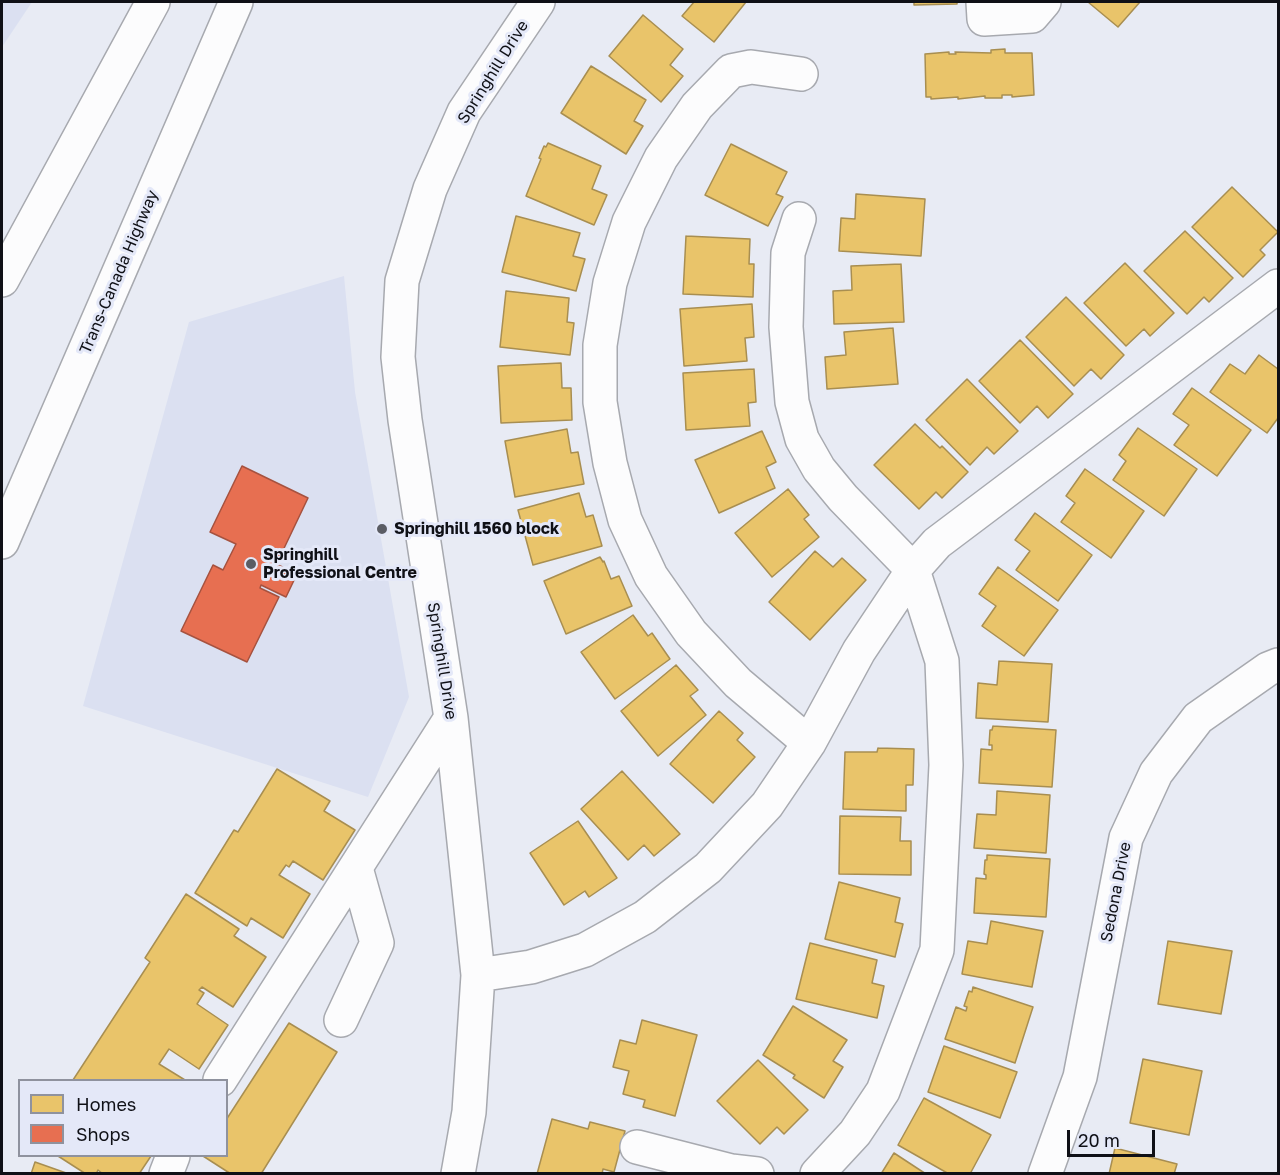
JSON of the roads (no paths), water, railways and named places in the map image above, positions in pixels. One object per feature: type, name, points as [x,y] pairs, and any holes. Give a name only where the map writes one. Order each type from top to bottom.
[{"type":"main road","points":[[2,280],[153,2]]},
{"type":"main road","name":"Trans-Canada Highway","points":[[2,543],[236,2]]},
{"type":"main road","name":"Springhill Drive","points":[[458,1173],[469,1112],[478,975],[451,718],[405,420],[398,357],[402,281],[429,189],[464,112],[538,2]]},
{"type":"main road","points":[[983,2],[984,19],[1032,16],[1044,2]]},
{"type":"main road","points":[[801,74],[752,67],[731,71],[697,106],[661,158],[629,222],[610,283],[600,345],[600,391],[610,463],[625,520],[651,576],[691,633],[738,683],[809,743]]},
{"type":"main road","points":[[799,219],[788,253],[786,327],[792,402],[802,439],[819,469],[843,498],[913,570],[942,661],[946,765],[937,950],[883,1091],[855,1133],[817,1173]]},
{"type":"main road","points":[[478,975],[531,967],[585,950],[645,917],[708,868],[767,805],[809,743],[860,651],[913,570],[937,543],[1278,286]]},
{"type":"main road","name":"Sedona Drive","points":[[1045,1173],[1080,1077],[1126,838],[1156,773],[1198,718],[1268,669],[1278,665]]},
{"type":"main road","points":[[221,1079],[451,718]]},
{"type":"main road","points":[[341,1020],[377,943],[356,868]]},
{"type":"main road","points":[[637,1147],[731,1171],[757,1173]]},
{"type":"main road","points":[[165,1173],[172,1157]]},
{"type":"place","name":"Springhill 1560 block","points":[[382,529]]},
{"type":"place","name":"Springhill Professional Centre","points":[[251,564]]}]
